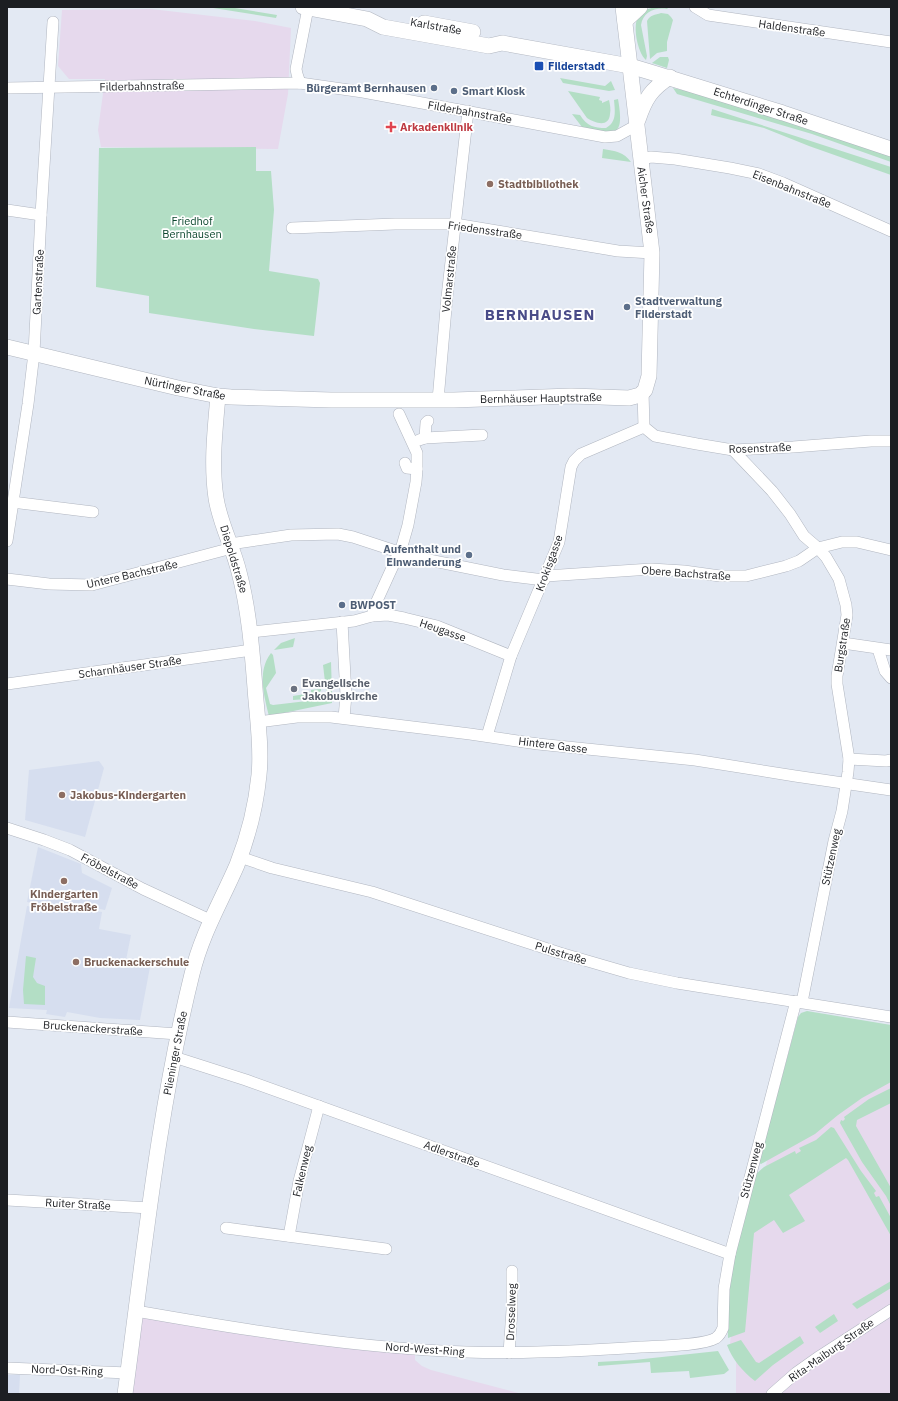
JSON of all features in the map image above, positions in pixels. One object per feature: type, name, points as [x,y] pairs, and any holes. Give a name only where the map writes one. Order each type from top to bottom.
[{"type":"main road","points":[[624,14],[640,7]]},
{"type":"main road","name":"Karlstraße","points":[[305,8],[338,10],[367,19],[383,27],[411,27],[449,33],[488,46],[502,43],[630,66]]},
{"type":"main road","name":"Aicher Straße","points":[[624,14],[652,253],[649,376],[647,386],[643,392]]},
{"type":"main road","name":"Echterdinger Straße","points":[[630,66],[670,77],[891,149]]},
{"type":"main road","points":[[637,125],[646,98],[654,88],[670,77]]},
{"type":"main road","name":"Nürtinger Straße","points":[[7,347],[178,388],[218,396],[331,400],[438,400]]},
{"type":"main road","name":"Bernhäuser Hauptstraße","points":[[438,400],[571,396],[629,398],[636,397],[643,392]]},
{"type":"main road","name":"Diepoldstraße","points":[[218,396],[214,446],[214,483],[217,505],[242,584],[251,632],[258,722]]},
{"type":"main road","name":"Plieninger Straße","points":[[125,1394],[159,1144],[178,1034],[196,957],[210,920],[240,858],[249,826],[258,785],[260,762],[258,722]]},
{"type":"street","name":"Haldenstraße","points":[[695,7],[708,15],[891,42]]},
{"type":"street","points":[[300,83],[296,74],[296,69],[305,8]]},
{"type":"street","name":"Gartenstraße","points":[[7,541],[10,504],[28,404],[34,353],[48,88],[53,22]]},
{"type":"street","name":"Filderbahnstraße","points":[[7,88],[300,83],[363,92],[605,136],[617,136],[637,125]]},
{"type":"street","name":"Volmarstraße","points":[[438,400],[447,297],[468,111]]},
{"type":"street","name":"Eisenbahnstraße","points":[[641,159],[651,157],[730,168],[770,178],[891,231]]},
{"type":"street","points":[[7,210],[41,215]]},
{"type":"street","name":"Friedensstraße","points":[[292,228],[395,224],[455,224],[618,251],[652,253]]},
{"type":"street","points":[[643,392],[644,427]]},
{"type":"street","points":[[251,632],[354,621],[372,616],[376,603],[400,552],[408,524],[417,469],[416,453],[408,440],[400,414]]},
{"type":"street","points":[[425,438],[426,423],[428,421]]},
{"type":"street","name":"Rosenstraße","points":[[644,427],[655,436],[733,450],[891,441]]},
{"type":"street","name":"Krokisgasse","points":[[487,736],[511,656],[559,542],[571,467],[574,461],[581,454],[644,427]]},
{"type":"street","points":[[408,440],[482,435]]},
{"type":"street","name":"Burgstraße","points":[[733,450],[772,491],[790,514],[804,536],[818,548],[833,568],[839,580],[848,615],[837,669],[837,684],[849,759],[847,783]]},
{"type":"street","points":[[405,463],[407,468],[417,469]]},
{"type":"street","points":[[10,504],[93,512]]},
{"type":"street","name":"Obere Bachstraße","points":[[231,546],[291,535],[338,534],[414,557],[479,570],[545,578],[651,569],[684,571],[720,576],[746,576],[786,566],[818,548],[842,542],[857,542],[891,550]]},
{"type":"street","name":"Untere Bachstraße","points":[[7,579],[49,584],[92,585],[231,546]]},
{"type":"street","name":"Heugasse","points":[[372,616],[388,615],[437,626],[511,656]]},
{"type":"street","points":[[342,622],[346,695],[344,718]]},
{"type":"street","points":[[843,644],[891,650]]},
{"type":"street","points":[[878,649],[885,671],[891,678]]},
{"type":"street","name":"Scharnhäuser Straße","points":[[7,684],[252,650]]},
{"type":"street","name":"Hintere Gasse","points":[[258,722],[297,717],[344,718],[560,746],[695,760],[891,790]]},
{"type":"street","points":[[849,759],[891,760]]},
{"type":"street","name":"Stützenweg","points":[[716,1338],[721,1333],[723,1328],[723,1295],[730,1254],[799,1001],[847,783]]},
{"type":"street","name":"Fröbelstraße","points":[[7,828],[51,842],[70,850],[143,889],[210,920]]},
{"type":"street","name":"Pulsstraße","points":[[240,858],[272,868],[372,892],[610,968],[677,983],[799,1001],[891,1017]]},
{"type":"street","name":"Bruckenackerstraße","points":[[7,1022],[178,1034]]},
{"type":"street","name":"Adlerstraße","points":[[174,1057],[319,1106],[730,1254]]},
{"type":"street","name":"Falkenweg","points":[[289,1236],[299,1181],[319,1106]]},
{"type":"street","name":"Ruiter Straße","points":[[7,1200],[150,1208]]},
{"type":"street","points":[[226,1228],[386,1250]]},
{"type":"street","name":"Drosselweg","points":[[509,1353],[512,1310],[512,1271]]},
{"type":"street","name":"Rita-Maiburg-Straße","points":[[772,1394],[796,1373],[820,1356],[891,1310]]},
{"type":"street","name":"Nord-West-Ring","points":[[136,1311],[225,1327],[316,1339],[442,1351],[509,1353],[595,1350],[703,1342],[716,1338]]},
{"type":"street","name":"Nord-Ost-Ring","points":[[7,1368],[128,1373]]},
{"type":"shaded area","points":[[151,9],[255,21],[291,28],[288,94],[278,149],[101,147],[98,130],[105,79],[69,79],[58,66],[62,10]]},
{"type":"shaded area","name":"Jakobus-Kindergarten","points":[[99,761],[104,768],[85,837],[25,820],[29,770]]},
{"type":"shaded area","name":"Kindergarten Fröbelstraße","points":[[38,847],[81,864],[82,873],[112,888],[105,910],[71,903],[64,903],[52,908],[27,902]]},
{"type":"shaded area","name":"Bruckenackerschule","points":[[27,906],[64,913],[66,906],[102,912],[99,929],[131,935],[126,960],[150,967],[140,1020],[100,1018],[67,1012],[65,1017],[46,1014],[47,1010],[9,1008]]},
{"type":"shaded area","points":[[806,1015],[891,1030],[891,1394],[736,1394],[736,1358],[730,1343],[743,1251]]},
{"type":"shaded area","points":[[136,1311],[415,1354],[415,1360],[422,1366],[431,1370],[522,1394],[125,1394]]},
{"type":"shaded area","points":[[7,1375],[20,1375],[19,1394],[7,1394]]},
{"type":"green space","points":[[207,7],[229,7],[277,15],[276,18]]},
{"type":"green space","points":[[656,7],[669,7],[667,9],[650,11],[642,20],[641,25],[647,56],[646,60],[640,51],[636,38],[637,19],[641,13]]},
{"type":"green space","points":[[661,13],[668,14],[673,20],[667,42],[667,51],[657,53],[650,59],[647,21],[651,16]]},
{"type":"green space","points":[[660,57],[668,57],[669,60],[667,68],[652,63]]},
{"type":"green space","points":[[560,78],[605,86],[611,81],[615,90],[609,91],[563,83]]},
{"type":"green space","points":[[673,88],[730,103],[891,155],[891,162],[812,134],[677,94]]},
{"type":"green space","points":[[568,91],[600,97],[599,100],[602,101],[602,103],[609,100],[610,112],[607,121],[604,123],[598,123],[587,118]]},
{"type":"green space","points":[[618,99],[620,121],[618,128],[615,131],[603,132],[582,127],[572,114],[580,115],[585,122],[591,126],[606,128],[610,126],[614,119],[614,100]]},
{"type":"green space","points":[[712,109],[891,167],[891,175],[809,146],[764,128],[711,115]]},
{"type":"green space","name":"Friedhof Bernhausen","points":[[256,147],[256,171],[271,171],[274,210],[269,271],[318,279],[320,283],[314,336],[254,329],[149,313],[149,296],[96,287],[99,148]]},
{"type":"green space","points":[[603,149],[622,154],[631,162],[602,158]]},
{"type":"green space","points":[[295,638],[293,647],[274,650],[281,643]]},
{"type":"green space","points":[[271,653],[273,655],[276,673],[266,688],[270,704],[273,705],[307,701],[322,694],[323,697],[332,700],[332,703],[269,716],[264,692],[263,675],[264,667]]},
{"type":"green space","points":[[331,662],[332,694],[328,693],[326,690],[323,665]]},
{"type":"green space","points":[[321,689],[321,691],[307,699],[293,700],[293,696],[311,693],[311,690]]},
{"type":"green space","points":[[26,956],[36,958],[33,977],[37,983],[45,986],[45,1005],[24,1004],[23,990]]},
{"type":"green space","points":[[807,1011],[891,1025],[891,1082],[862,1098],[815,1134],[761,1164],[759,1163],[798,1017],[801,1013]]},
{"type":"green space","points":[[891,1088],[891,1103],[857,1120],[856,1126],[891,1188],[891,1206],[886,1196],[862,1162],[840,1123],[841,1120],[843,1121],[845,1119],[844,1117],[869,1099]]},
{"type":"green space","points":[[831,1127],[834,1128],[861,1171],[876,1191],[874,1193],[876,1197],[879,1196],[891,1218],[891,1236],[846,1158],[789,1195],[805,1221],[783,1233],[774,1220],[754,1233],[745,1332],[728,1338],[727,1299],[737,1245],[756,1174],[764,1167],[795,1151],[796,1154],[801,1151],[799,1148],[816,1140]]},
{"type":"green space","points":[[891,1281],[891,1288],[857,1309],[852,1304]]},
{"type":"green space","points":[[834,1314],[838,1321],[820,1333],[815,1327]]},
{"type":"green space","points":[[800,1336],[804,1343],[773,1365],[755,1381],[738,1365],[727,1345],[741,1340],[756,1362],[759,1363]]},
{"type":"green space","points":[[718,1351],[729,1370],[724,1374],[690,1378],[689,1371],[651,1373],[650,1362],[598,1366],[598,1362],[634,1360]]},
{"type":"place","name":"Filderstadt","points":[[539,66]]},
{"type":"place","name":"Bürgeramt Bernhausen","points":[[434,88]]},
{"type":"place","name":"Smart Kiosk","points":[[454,91]]},
{"type":"place","name":"Arkadenklinik","points":[[391,127]]},
{"type":"place","name":"Stadtbibliothek","points":[[490,184]]},
{"type":"place","name":"Stadtverwaltung Filderstadt","points":[[627,307]]},
{"type":"place","name":"Aufenthalt und Einwanderung","points":[[469,555]]},
{"type":"place","name":"BWPOST","points":[[342,605]]},
{"type":"place","name":"Evangelische Jakobuskirche","points":[[294,689]]},
{"type":"place","name":"Jakobus-Kindergarten","points":[[62,795]]},
{"type":"place","name":"Kindergarten Fröbelstraße","points":[[64,881]]},
{"type":"place","name":"Bruckenackerschule","points":[[76,962]]},
{"type":"district","name":"BERNHAUSEN","points":[[540,315]]}]
